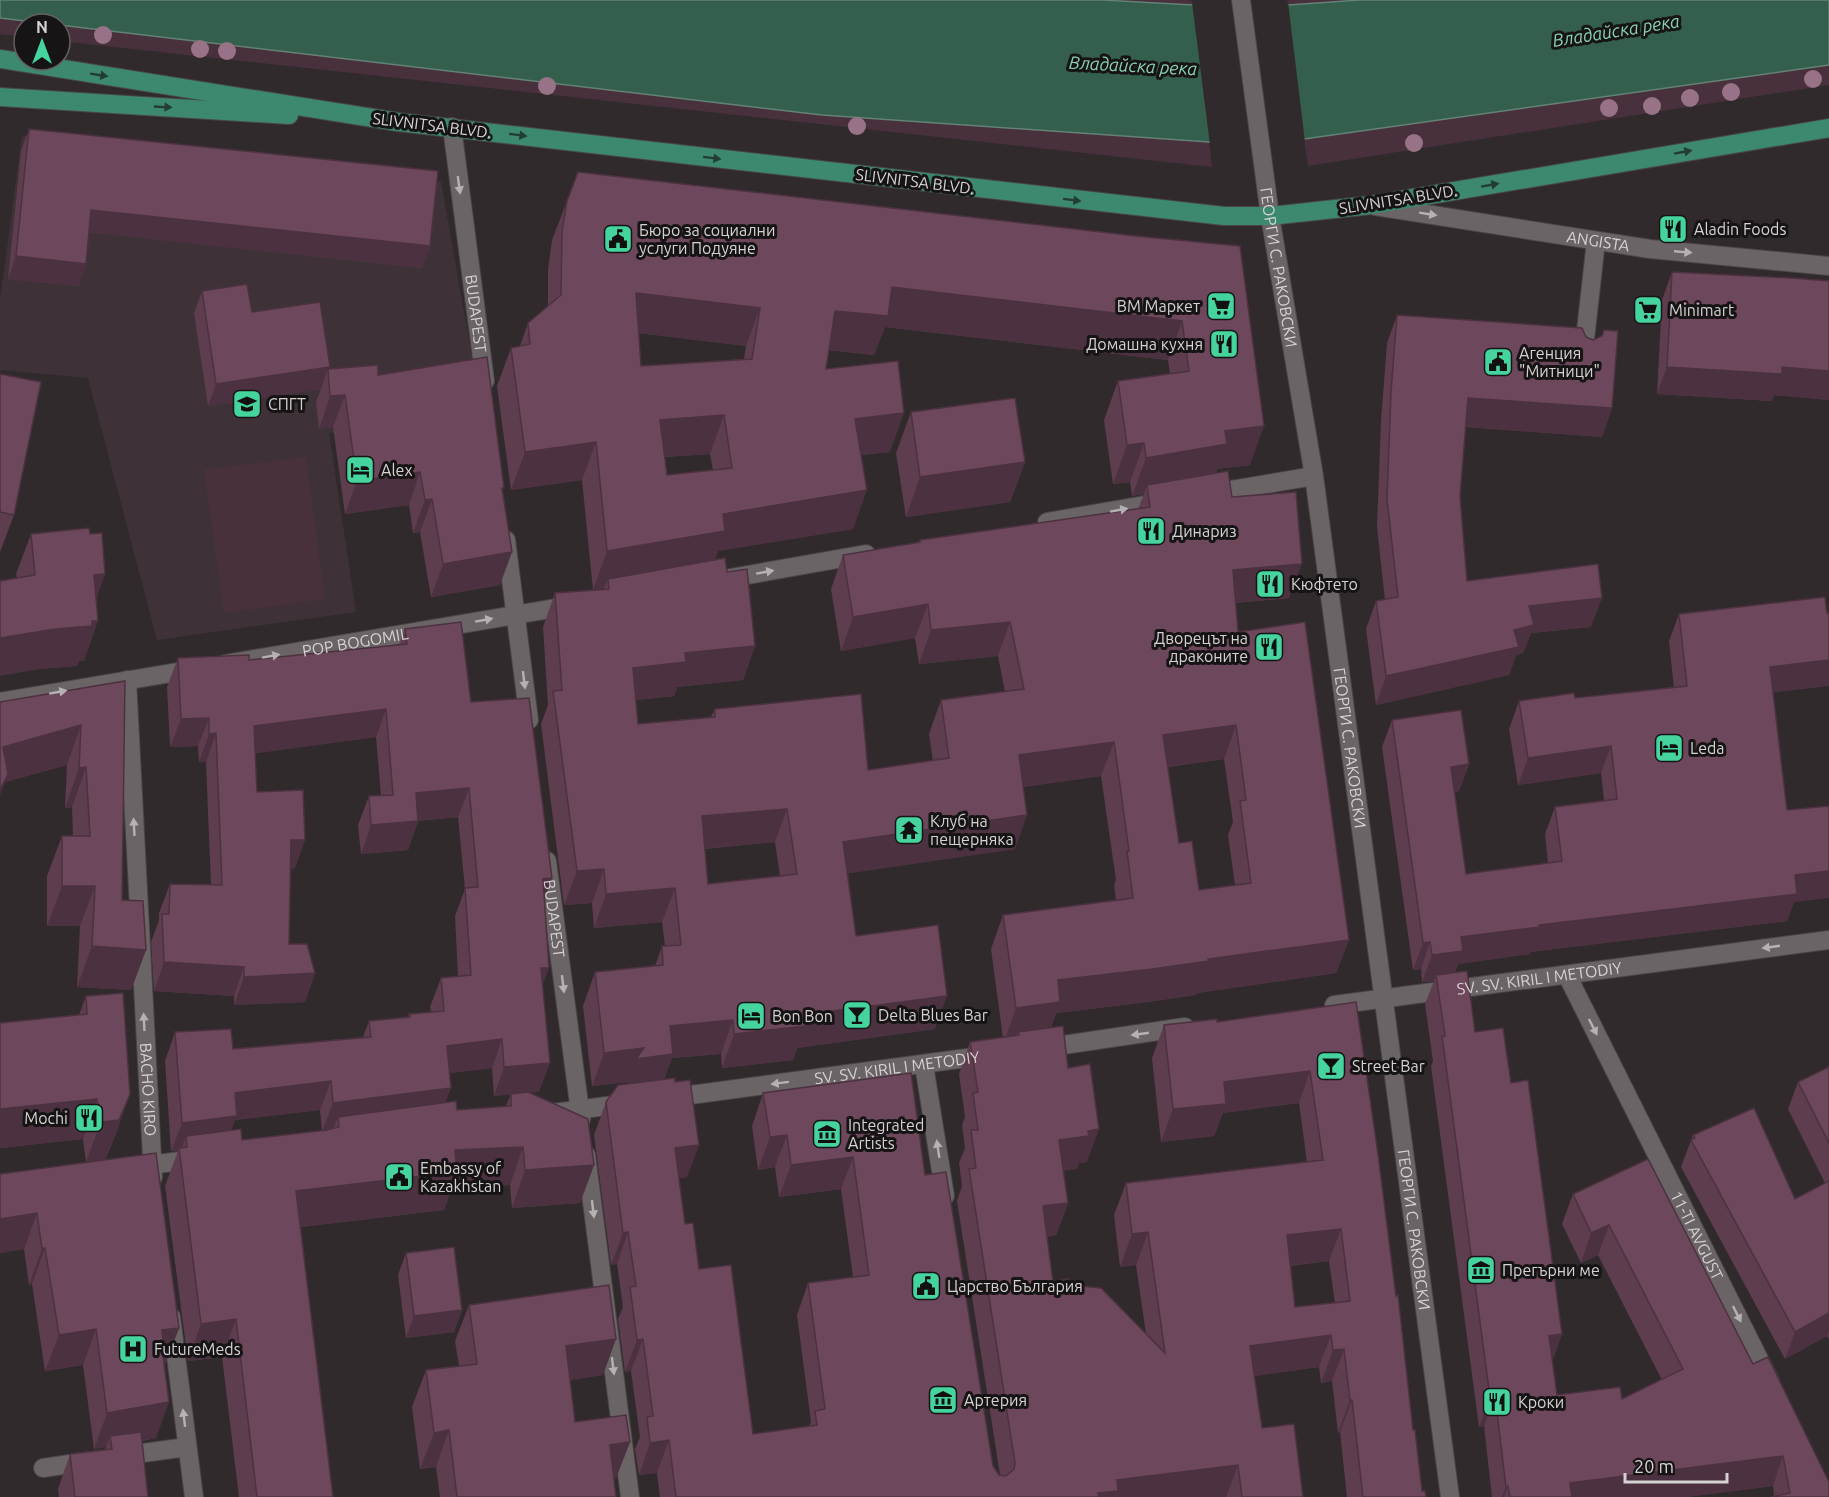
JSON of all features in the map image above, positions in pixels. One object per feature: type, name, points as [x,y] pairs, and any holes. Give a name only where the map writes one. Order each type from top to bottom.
[{"type":"main road","name":"SLIVNITSA BLVD.","points":[[0,59],[398,122],[1224,216],[1270,216],[1371,205],[1829,128]]},
{"type":"main road","points":[[0,97],[398,122]]},
{"type":"street","name":"ГЕОРГИ С. РАКОВСКИ","points":[[1240,0],[1262,166],[1314,476],[1450,1497]]},
{"type":"street","name":"BUDAPEST","points":[[452,127],[486,393]]},
{"type":"street","name":"ANGISTA","points":[[1371,205],[1650,249],[1829,266]]},
{"type":"street","points":[[1583,357],[1596,241]]},
{"type":"street","points":[[1030,525],[1314,476]]},
{"type":"street","points":[[503,521],[531,737]]},
{"type":"street","points":[[709,581],[888,550]]},
{"type":"street","name":"POP BOGOMIL","points":[[0,702],[595,601]]},
{"type":"street","name":"BACHO KIRO","points":[[127,680],[151,1165],[156,1200]]},
{"type":"street","name":"BUDAPEST","points":[[544,839],[630,1497]]},
{"type":"street","name":"SV. SV. KIRIL I METODIY","points":[[1311,1009],[1829,940]]},
{"type":"street","name":"11-TI AVGUST","points":[[1567,975],[1780,1401]]},
{"type":"street","points":[[1030,1049],[1206,1024]]},
{"type":"street","name":"SV. SV. KIRIL I METODIY","points":[[534,1115],[1006,1053]]},
{"type":"street","points":[[924,1065],[948,1217]]},
{"type":"street","points":[[116,1169],[209,1157]]},
{"type":"street","points":[[168,1294],[194,1497]]},
{"type":"street","points":[[43,1468],[187,1447]]},
{"type":"shaded area","points":[[1103,0],[1186,0],[1192,1],[1193,5]]},
{"type":"shaded area","points":[[1287,0],[1360,0],[1288,5]]},
{"type":"shaded area","points":[[0,18],[12,20],[12,36],[0,34]]},
{"type":"shaded area","points":[[72,26],[822,115],[1209,142],[1212,167],[72,42]]},
{"type":"shaded area","points":[[1829,65],[1829,85],[1308,166],[1304,139]]},
{"type":"shaded area","name":"СПГТ","points":[[22,136],[441,182],[475,374],[401,425],[329,433],[356,612],[157,640],[88,378],[0,370],[0,300]]},
{"type":"shaded area","points":[[306,457],[325,599],[224,613],[204,470]]},
{"type":"water","name":"Владайска река","points":[[0,0],[1103,0],[1193,5],[1288,5],[1360,0],[1829,0],[1829,65],[1304,139],[1209,142],[822,115],[72,26],[72,12],[12,12],[12,19],[0,18]]},
{"type":"pier","points":[[1192,2],[1288,2],[1305,142],[1210,145]]},
{"type":"building","points":[[29,129],[438,171],[430,246],[91,210],[86,264],[16,256]]},
{"type":"building","points":[[578,172],[1240,246],[1264,426],[1225,431],[1227,444],[1146,458],[1144,443],[1127,445],[1118,381],[1189,371],[1182,321],[892,287],[888,316],[835,311],[826,369],[898,361],[904,413],[855,419],[867,490],[723,514],[725,531],[607,551],[596,442],[525,452],[511,348],[530,344],[528,323],[561,295],[562,231],[567,201]],"holes":[[[636,293],[760,308],[752,359],[641,366]],[[724,415],[732,468],[667,475],[660,420]]]},
{"type":"building","points":[[1672,272],[1829,281],[1829,371],[1782,367],[1782,374],[1667,367]]},
{"type":"building","points":[[247,284],[252,312],[320,302],[330,367],[216,384],[202,291]]},
{"type":"building","points":[[1397,315],[1582,328],[1586,337],[1593,340],[1602,336],[1604,330],[1618,331],[1612,408],[1468,398],[1460,496],[1467,581],[1598,564],[1602,598],[1529,606],[1534,625],[1514,630],[1519,647],[1386,676],[1376,601],[1398,597],[1387,499],[1391,392]]},
{"type":"building","points":[[487,357],[512,552],[443,564],[432,499],[425,500],[420,472],[357,481],[345,395],[330,396],[328,369],[378,365],[378,375]]},
{"type":"building","points":[[0,374],[41,382],[14,515],[0,512]]},
{"type":"building","points":[[1015,398],[1025,462],[920,477],[911,412]]},
{"type":"building","points":[[1228,471],[1232,497],[1296,492],[1302,564],[1233,570],[1238,632],[1305,622],[1349,940],[1152,969],[1058,980],[1060,1002],[1016,1008],[1003,915],[1133,898],[1114,742],[1019,755],[1027,815],[843,842],[856,936],[938,925],[947,996],[804,1015],[805,1026],[734,1034],[733,1020],[670,1026],[673,1054],[636,1059],[644,1048],[604,1053],[595,972],[663,965],[662,946],[681,945],[675,888],[606,894],[604,869],[577,871],[553,691],[562,690],[555,593],[609,589],[608,579],[725,558],[727,572],[747,569],[755,646],[685,653],[686,662],[633,668],[638,724],[715,717],[715,709],[861,694],[868,770],[949,758],[941,700],[1024,689],[1010,622],[931,630],[928,604],[853,617],[843,555],[920,542],[920,540],[1150,507],[1147,485]],"holes":[[[1236,725],[1246,800],[1240,801],[1251,883],[1199,890],[1192,841],[1179,843],[1163,735]],[[787,809],[797,874],[708,884],[702,816]]]},
{"type":"building","points":[[89,528],[90,534],[102,533],[105,574],[94,575],[98,621],[92,621],[92,626],[55,629],[0,638],[0,581],[35,575],[31,534]]},
{"type":"building","points":[[1825,597],[1827,613],[1829,613],[1829,660],[1770,667],[1787,810],[1829,806],[1829,871],[1795,875],[1797,894],[1539,925],[1540,927],[1461,937],[1463,951],[1432,955],[1430,942],[1423,943],[1392,720],[1461,710],[1469,764],[1451,767],[1466,874],[1562,861],[1555,807],[1617,799],[1611,746],[1528,758],[1519,701],[1574,693],[1575,698],[1687,686],[1679,614]]},
{"type":"building","points":[[461,622],[471,702],[529,698],[552,878],[543,879],[549,968],[541,968],[550,1063],[504,1067],[502,1039],[447,1046],[451,1088],[333,1103],[331,1081],[235,1093],[237,1116],[182,1123],[175,1032],[231,1029],[233,1049],[371,1037],[369,1021],[444,1011],[441,978],[471,975],[465,888],[478,887],[469,788],[416,793],[418,821],[371,825],[369,796],[393,795],[386,709],[254,726],[257,792],[303,790],[305,840],[291,840],[289,944],[307,944],[315,973],[244,977],[244,967],[164,962],[162,914],[169,914],[170,884],[222,885],[216,733],[209,734],[209,718],[181,719],[178,658],[249,655],[249,660],[407,644],[405,629]]},
{"type":"building","points":[[125,681],[122,900],[143,901],[146,950],[92,946],[95,886],[62,886],[62,836],[90,836],[86,767],[79,768],[81,725],[3,747],[8,774],[0,790],[0,702]]},
{"type":"building","points":[[1467,971],[1475,1032],[1503,1028],[1511,1083],[1528,1080],[1562,1334],[1549,1336],[1557,1395],[1620,1387],[1622,1399],[1683,1369],[1609,1225],[1591,1233],[1573,1194],[1648,1159],[1753,1364],[1768,1357],[1829,1482],[1829,1497],[1771,1497],[1790,1493],[1783,1456],[1570,1483],[1572,1497],[1510,1497],[1508,1486],[1506,1487],[1495,1396],[1490,1397],[1436,975]]},
{"type":"building","points":[[123,993],[130,1094],[119,1120],[101,1122],[97,1099],[0,1109],[0,1023],[87,1014],[86,996]]},
{"type":"building","points":[[1356,1002],[1396,1296],[1398,1295],[1413,1430],[1415,1430],[1422,1491],[1425,1491],[1426,1497],[1363,1497],[1344,1349],[1333,1350],[1331,1335],[1250,1346],[1262,1428],[1294,1424],[1303,1497],[1242,1497],[1238,1465],[1117,1480],[1118,1491],[1098,1493],[1099,1497],[676,1497],[669,1440],[650,1443],[647,1417],[653,1416],[643,1339],[637,1340],[630,1287],[636,1286],[628,1232],[623,1233],[606,1102],[618,1085],[675,1078],[675,1082],[690,1080],[699,1145],[675,1148],[685,1224],[693,1223],[699,1269],[731,1265],[753,1434],[817,1425],[815,1411],[825,1409],[808,1283],[869,1275],[853,1157],[791,1165],[787,1135],[770,1137],[763,1093],[911,1073],[925,1175],[946,1172],[993,1466],[999,1475],[1006,1476],[1014,1469],[1015,1463],[969,1169],[976,1168],[971,1130],[978,1130],[973,1093],[978,1092],[970,1042],[1063,1026],[1068,1068],[1090,1064],[1099,1129],[1088,1131],[1089,1136],[1059,1140],[1068,1203],[1043,1206],[1053,1282],[1068,1279],[1069,1285],[1101,1288],[1165,1353],[1148,1232],[1132,1234],[1126,1183],[1323,1160],[1310,1071],[1224,1082],[1226,1104],[1173,1109],[1164,1025],[1217,1019],[1217,1022]],"holes":[[[1341,1229],[1350,1301],[1295,1307],[1287,1235]]]},
{"type":"building","points":[[1829,1067],[1829,1143],[1798,1082]]},
{"type":"building","points":[[528,1092],[588,1119],[594,1165],[525,1170],[523,1147],[455,1150],[457,1172],[296,1191],[333,1497],[257,1497],[236,1319],[201,1324],[179,1148],[187,1147],[186,1136],[241,1129],[242,1140],[327,1130],[339,1127],[338,1117],[456,1101],[457,1110],[511,1106],[511,1094]]},
{"type":"building","points":[[1754,1108],[1795,1199],[1829,1181],[1829,1313],[1795,1332],[1691,1140],[1695,1138],[1693,1135]]},
{"type":"building","points":[[156,1153],[179,1328],[162,1330],[163,1340],[161,1340],[169,1402],[107,1413],[96,1329],[59,1335],[37,1213],[0,1219],[0,1174]]},
{"type":"building","points":[[454,1247],[462,1310],[414,1316],[406,1253]]},
{"type":"building","points":[[609,1285],[616,1339],[566,1346],[575,1422],[626,1415],[630,1442],[610,1445],[616,1497],[457,1497],[449,1430],[434,1433],[426,1370],[477,1364],[469,1305]]},
{"type":"building","points":[[141,1432],[148,1497],[75,1497],[70,1454],[112,1449],[110,1436]]},
{"type":"place","name":"Aladin Foods","points":[[1673,229]]},
{"type":"place","name":"Бюро за социални услуги Подуяне","points":[[618,239]]},
{"type":"place","name":"ВМ Маркет","points":[[1221,306]]},
{"type":"place","name":"Minimart","points":[[1648,310]]},
{"type":"place","name":"Домашна кухня","points":[[1224,344]]},
{"type":"place","name":"Агенция \"Митници\"","points":[[1498,362]]},
{"type":"place","name":"СПГТ","points":[[247,404]]},
{"type":"place","name":"Alex","points":[[360,470]]},
{"type":"place","name":"Динариз","points":[[1151,531]]},
{"type":"place","name":"Кюфтето","points":[[1270,584]]},
{"type":"place","name":"Дворецът на драконите","points":[[1269,647]]},
{"type":"place","name":"Leda","points":[[1669,748]]},
{"type":"place","name":"Клуб на пещерняка","points":[[909,830]]},
{"type":"place","name":"Delta Blues Bar","points":[[857,1015]]},
{"type":"place","name":"Bon Bon","points":[[751,1016]]},
{"type":"place","name":"Street Bar","points":[[1331,1066]]},
{"type":"place","name":"Mochi","points":[[89,1118]]},
{"type":"place","name":"Integrated Artists","points":[[827,1134]]},
{"type":"place","name":"Embassy of Kazakhstan","points":[[399,1177]]},
{"type":"place","name":"Прегърни ме","points":[[1481,1270]]},
{"type":"place","name":"Царство България","points":[[926,1286]]},
{"type":"place","name":"FutureMeds","points":[[133,1349]]},
{"type":"place","name":"Артерия","points":[[943,1400]]},
{"type":"place","name":"Кроки","points":[[1497,1402]]}]
